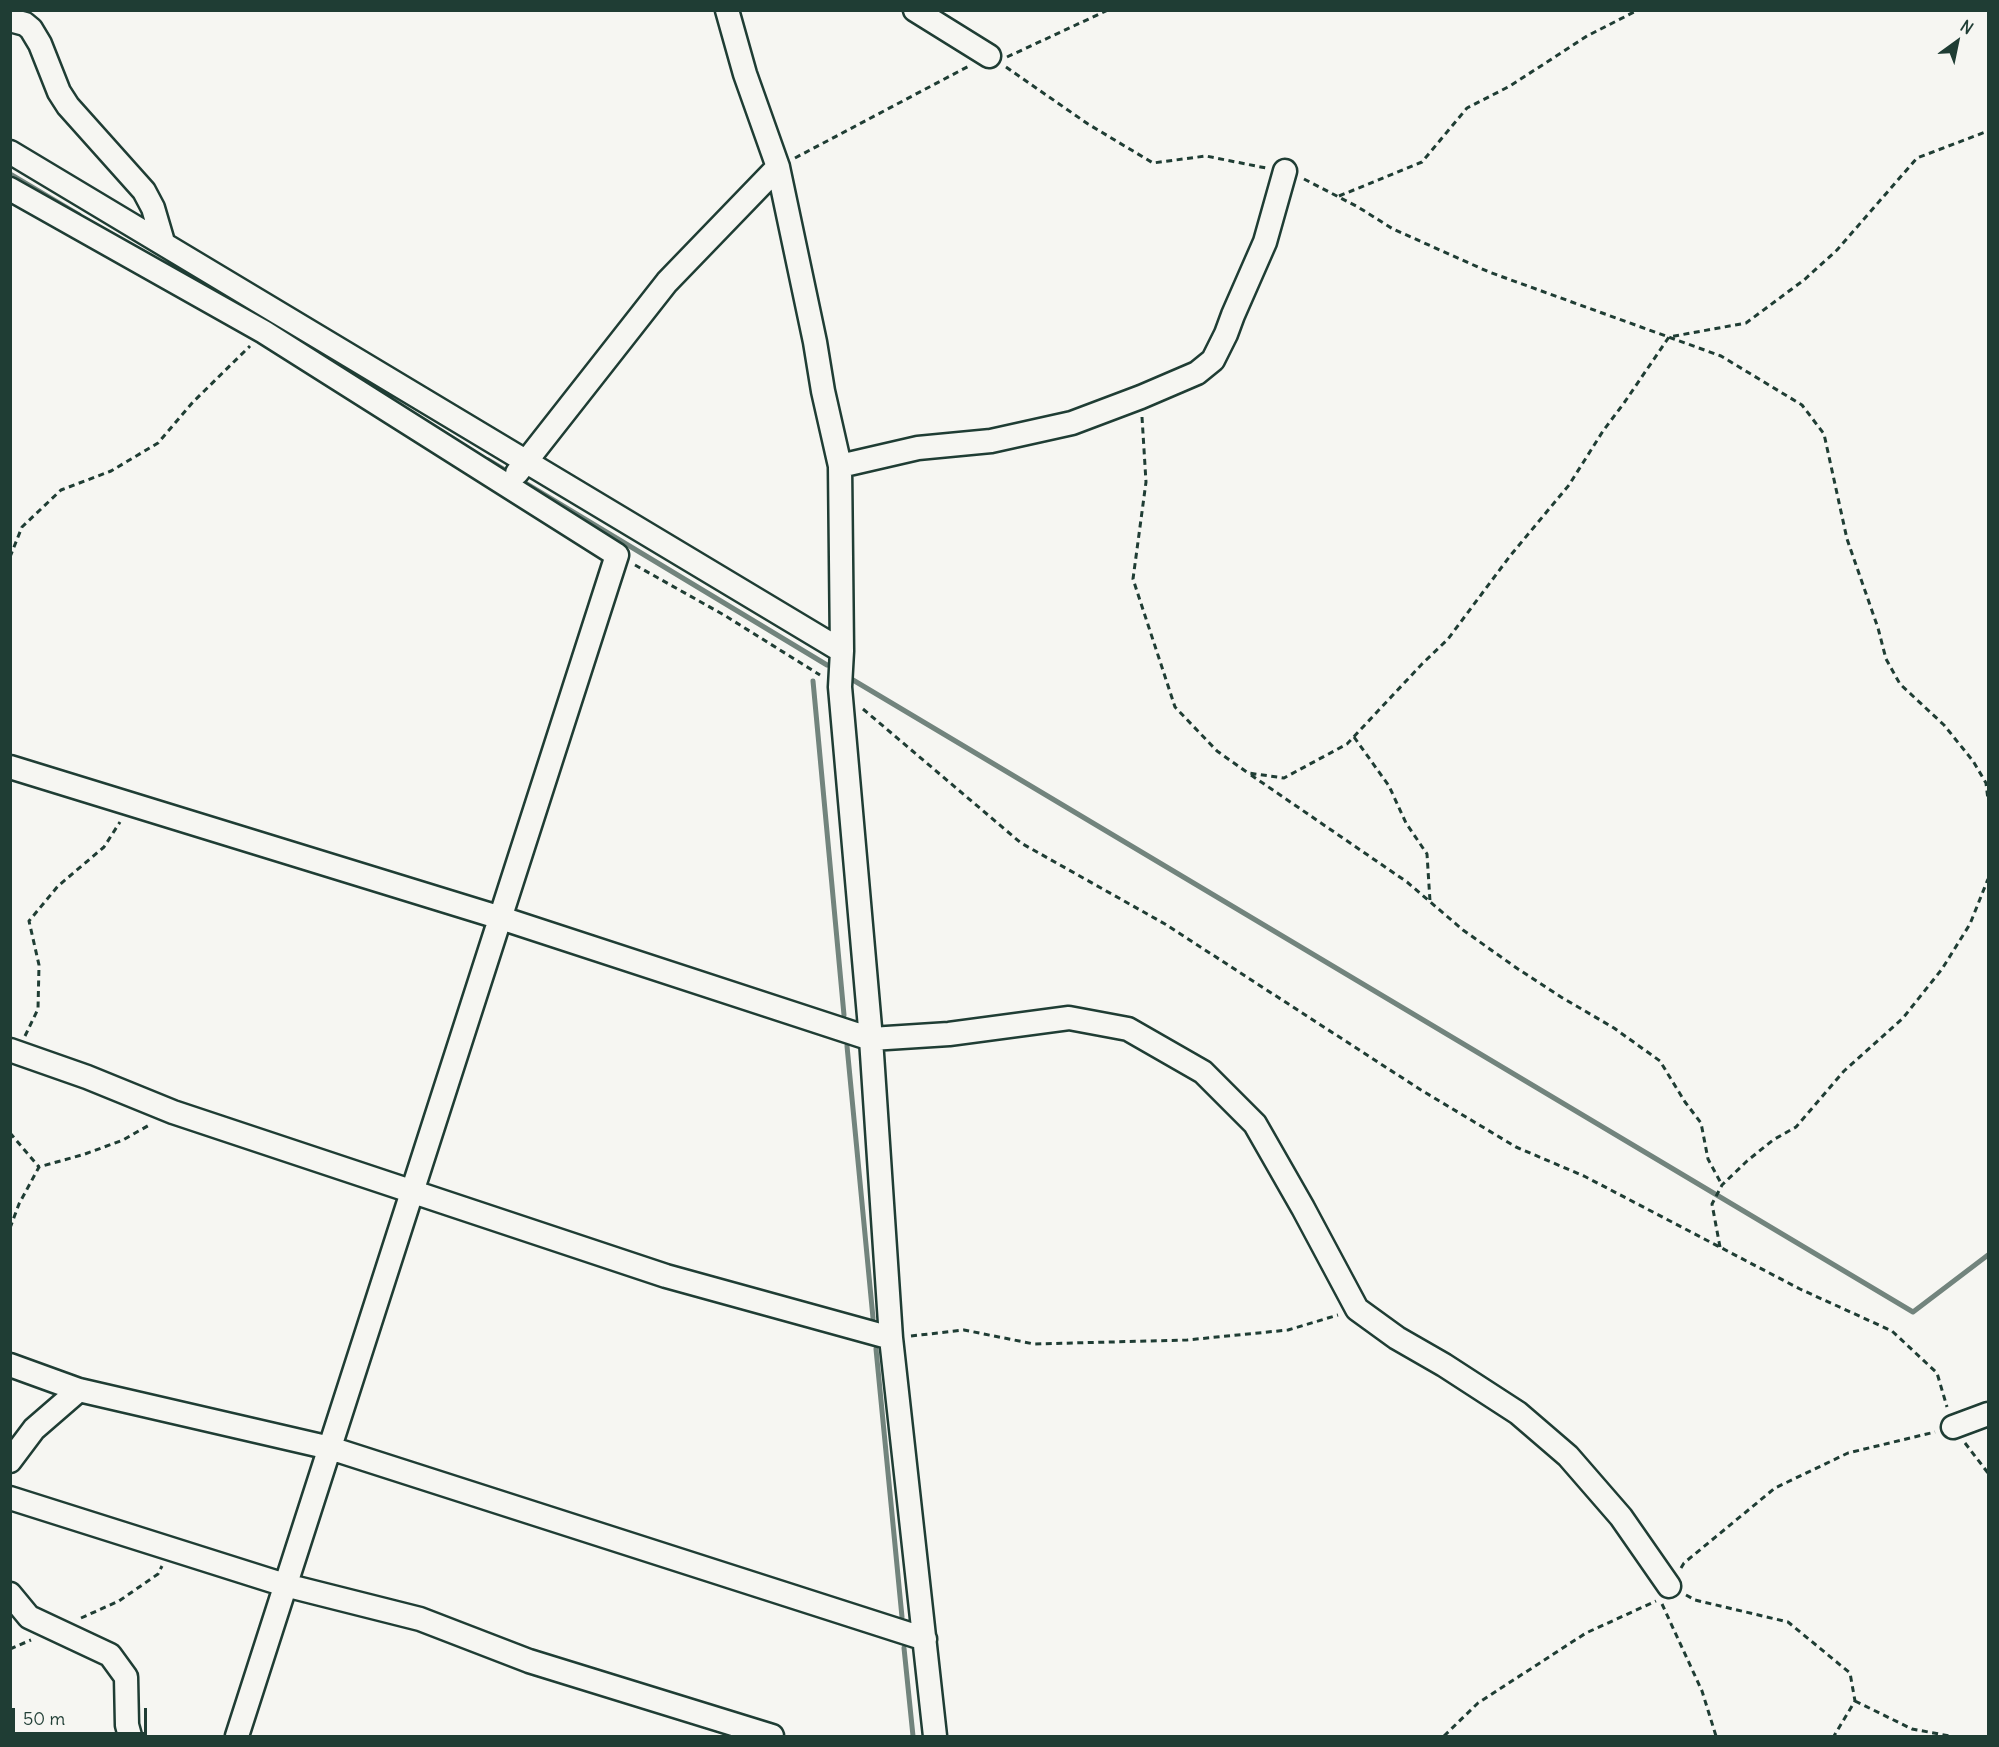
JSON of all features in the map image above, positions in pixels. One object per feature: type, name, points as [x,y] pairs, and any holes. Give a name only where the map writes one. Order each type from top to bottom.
[{"type":"street","points":[[727,10],[745,74],[778,167],[840,466],[842,651],[840,687],[871,1039],[891,1338],[935,1737]]},
{"type":"street","points":[[915,10],[993,59]]},
{"type":"street","points":[[10,20],[25,24],[32,29],[59,92],[68,106],[144,191],[153,208],[163,242]]},
{"type":"street","points":[[10,152],[842,651]]},
{"type":"street","points":[[508,486],[666,282],[778,167]]},
{"type":"street","points":[[840,466],[918,448],[991,441],[1072,423],[1197,373],[1213,360],[1226,334],[1264,242],[1285,171]]},
{"type":"street","points":[[10,189],[264,332],[617,555],[237,1737]]},
{"type":"street","points":[[10,767],[501,918],[871,1039],[949,1034],[1069,1018],[1128,1029],[1203,1072],[1255,1124],[1357,1309],[1398,1338],[1518,1413],[1559,1449],[1621,1517],[1669,1586]]},
{"type":"street","points":[[14,1051],[87,1077],[173,1112],[666,1276],[891,1338]]},
{"type":"street","points":[[10,1365],[79,1390],[330,1448],[925,1639]]},
{"type":"street","points":[[10,1461],[34,1429],[79,1390]]},
{"type":"street","points":[[1953,1427],[1989,1414]]},
{"type":"street","points":[[10,1498],[285,1585],[420,1619],[530,1661],[772,1737]]},
{"type":"street","points":[[10,1594],[29,1617],[57,1628],[110,1655],[126,1677],[127,1725],[130,1737]]},
{"type":"path","points":[[778,167],[993,59],[1077,27],[1108,10]]},
{"type":"path","points":[[1339,196],[1422,162],[1467,108],[1510,86],[1587,36],[1638,10]]},
{"type":"path","points":[[993,59],[1088,124],[1153,163],[1206,156],[1285,171],[1302,177],[1339,196],[1393,229],[1489,272],[1721,356],[1802,405],[1824,434],[1847,539],[1878,628],[1886,659],[1900,684],[1944,725],[1973,761],[1986,783],[1989,800]]},
{"type":"path","points":[[1248,773],[1284,778],[1347,744],[1354,737],[1448,639],[1510,556],[1569,485],[1603,430],[1624,404],[1669,337],[1746,323],[1804,280],[1837,250],[1917,158],[1989,131]]},
{"type":"path","points":[[10,557],[22,527],[61,490],[111,471],[158,443],[193,402],[264,332]]},
{"type":"path","points":[[1141,397],[1146,482],[1133,579],[1174,707],[1217,751],[1407,882],[1463,930],[1518,969],[1614,1028],[1660,1061],[1701,1123],[1708,1160],[1722,1185]]},
{"type":"path","points":[[617,555],[723,615],[819,675]]},
{"type":"path","points":[[840,687],[871,717],[1021,843],[1165,924],[1421,1090],[1516,1147],[1584,1176],[1800,1289],[1892,1331],[1937,1373],[1953,1427],[1989,1473]]},
{"type":"path","points":[[1354,737],[1389,786],[1406,823],[1427,854],[1430,901]]},
{"type":"path","points":[[14,1051],[38,1009],[39,965],[29,921],[58,886],[104,847],[122,820],[140,807]]},
{"type":"path","points":[[1720,1247],[1712,1204],[1722,1185],[1755,1154],[1796,1127],[1844,1071],[1903,1018],[1942,969],[1970,924],[1989,879]]},
{"type":"path","points":[[10,1228],[19,1204],[39,1167],[123,1140],[173,1112]]},
{"type":"path","points":[[10,1133],[39,1167]]},
{"type":"path","points":[[891,1338],[964,1330],[1034,1344],[1187,1340],[1287,1330],[1357,1309]]},
{"type":"path","points":[[1834,1737],[1855,1701],[1850,1673],[1788,1622],[1695,1600],[1669,1586],[1684,1563],[1775,1488],[1848,1453],[1953,1427]]},
{"type":"path","points":[[10,1649],[119,1601],[158,1574],[172,1549]]},
{"type":"path","points":[[1444,1737],[1478,1703],[1586,1633],[1660,1599],[1702,1691],[1716,1737]]},
{"type":"path","points":[[1855,1701],[1912,1729],[1950,1737]]},
{"type":"waterway","points":[[10,174],[79,215]]},
{"type":"waterway","points":[[488,460],[503,469]]},
{"type":"waterway","points":[[525,483],[827,665]]},
{"type":"waterway","points":[[853,680],[1913,1312],[1988,1255]]},
{"type":"waterway","points":[[813,681],[844,1015]]},
{"type":"waterway","points":[[847,1046],[873,1318]]},
{"type":"waterway","points":[[876,1349],[902,1617]]},
{"type":"waterway","points":[[904,1648],[913,1736]]}]
